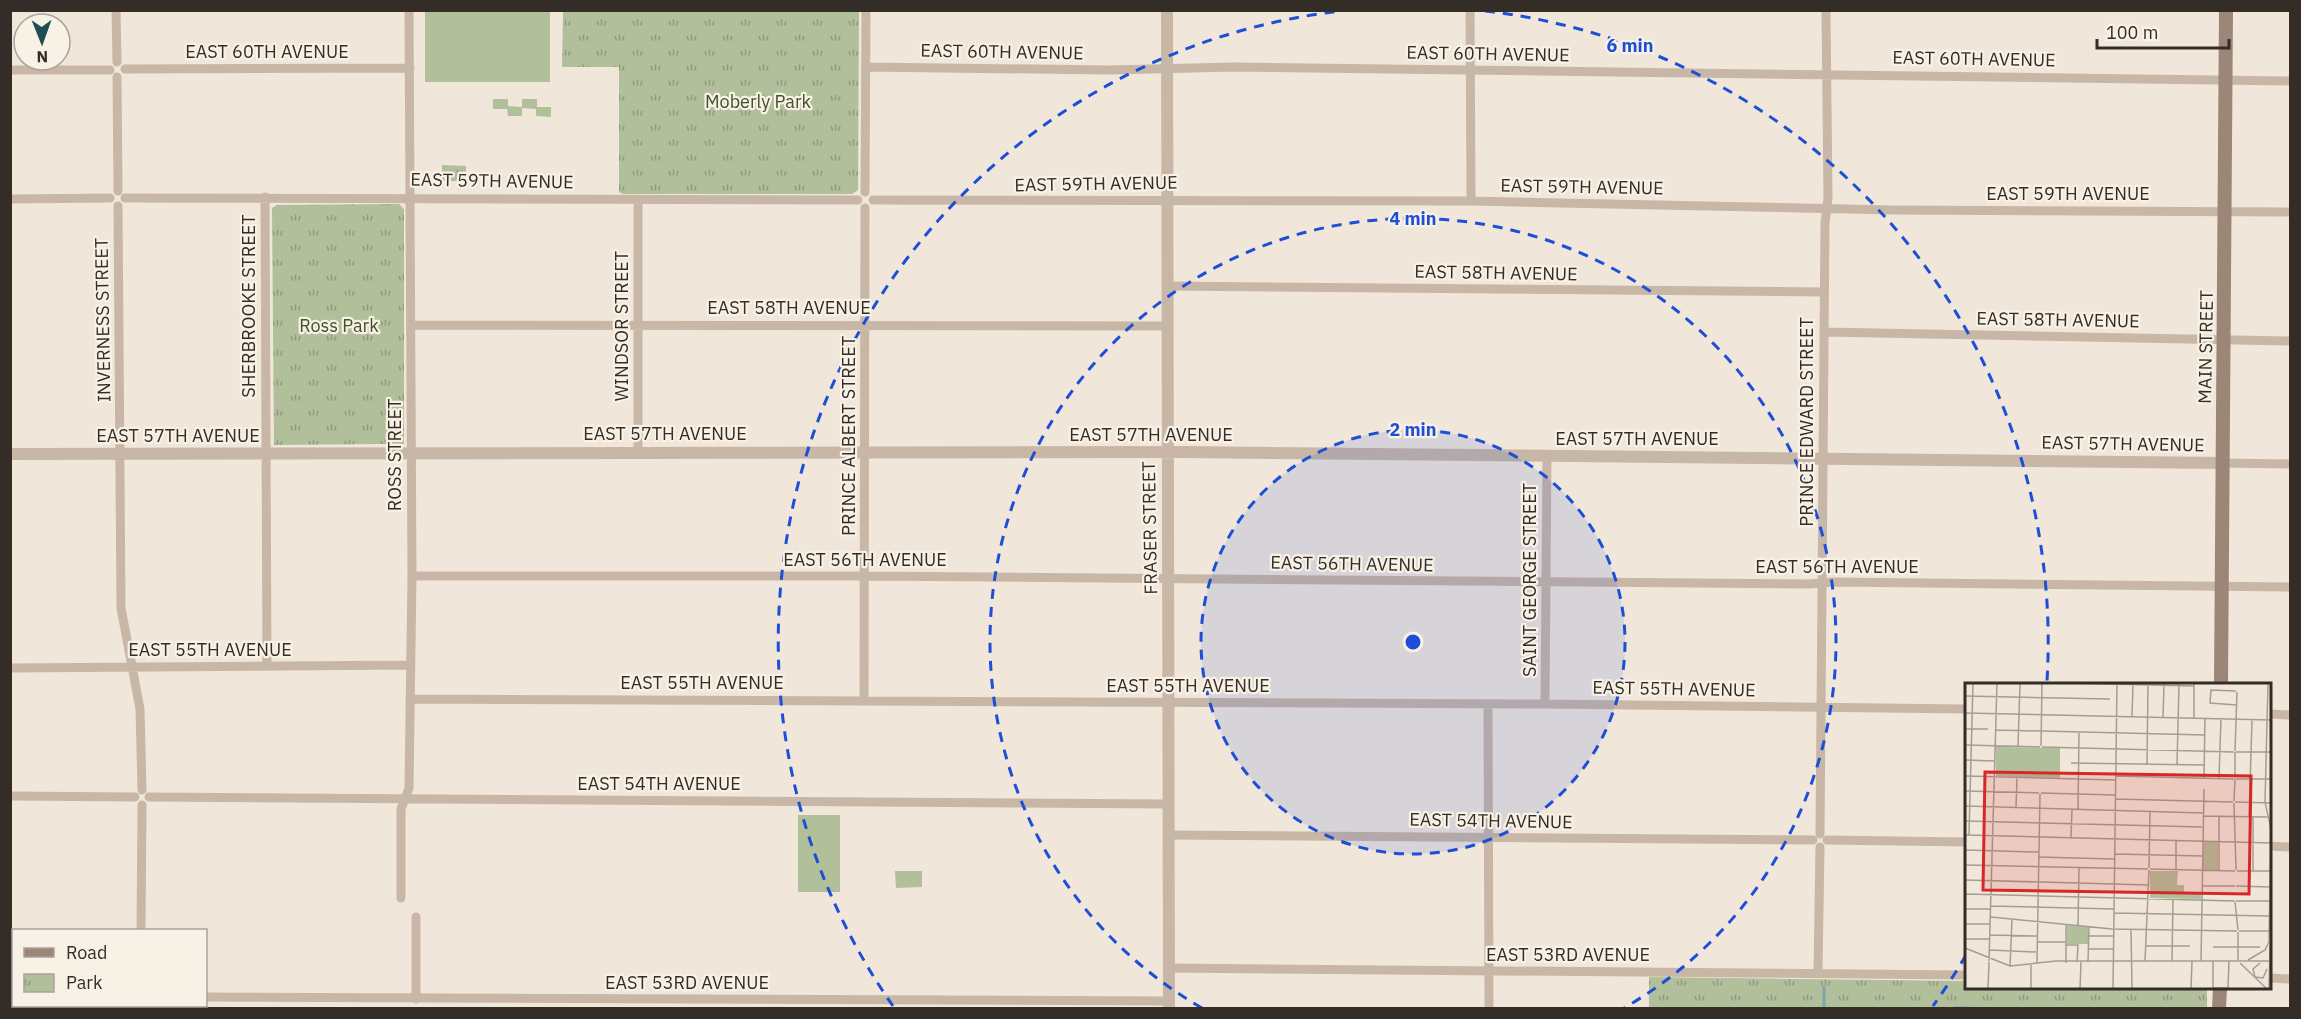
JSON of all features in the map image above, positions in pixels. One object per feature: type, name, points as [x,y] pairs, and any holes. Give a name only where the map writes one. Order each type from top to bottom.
[{"type":"main road","name":"MAIN STREET","points":[[2221,683],[2226,10]]},
{"type":"main road","points":[[2219,1008],[2220,989]]},
{"type":"street","points":[[10,70],[110,70],[117,62],[116,10]]},
{"type":"street","name":"ROSS STREET","points":[[401,898],[401,809],[410,786],[412,576],[409,10]]},
{"type":"street","points":[[866,10],[866,192]]},
{"type":"street","name":"FRASER STREET","points":[[1167,10],[1169,1005]]},
{"type":"street","points":[[1470,10],[1471,201]]},
{"type":"street","name":"PRINCE EDWARD STREET","points":[[1818,972],[1824,292],[1827,207],[1826,10]]},
{"type":"street","points":[[117,62],[125,69],[123,74],[117,77]]},
{"type":"street","name":"EAST 60TH AVENUE","points":[[866,67],[1109,69],[1168,67],[2290,81]]},
{"type":"street","name":"EAST 60TH AVENUE","points":[[125,69],[410,68]]},
{"type":"street","points":[[110,70],[113,76],[117,77]]},
{"type":"street","points":[[10,199],[110,198],[118,206],[124,202],[121,194],[117,77]]},
{"type":"street","points":[[110,198],[113,192],[121,194]]},
{"type":"street","points":[[866,192],[872,196],[873,200],[872,205],[866,208],[859,205],[858,200],[859,196],[866,192]]},
{"type":"street","name":"EAST 59TH AVENUE","points":[[121,194],[265,197],[858,200]]},
{"type":"street","name":"SHERBROOKE STREET","points":[[265,197],[267,666]]},
{"type":"street","name":"WINDSOR STREET","points":[[638,200],[639,452]]},
{"type":"street","name":"EAST 59TH AVENUE","points":[[873,200],[1471,201],[2225,213],[2290,212]]},
{"type":"street","name":"INVERNESS STREET","points":[[118,206],[120,608],[140,709],[138,794]]},
{"type":"street","name":"PRINCE ALBERT STREET","points":[[864,701],[866,208]]},
{"type":"street","name":"EAST 58TH AVENUE","points":[[1167,286],[1824,292]]},
{"type":"street","name":"EAST 58TH AVENUE","points":[[412,325],[1167,326]]},
{"type":"street","name":"EAST 58TH AVENUE","points":[[1825,332],[2290,341]]},
{"type":"street","name":"EAST 57TH AVENUE","points":[[10,454],[1167,452],[2290,464]]},
{"type":"street","name":"SAINT GEORGE STREET","points":[[1545,704],[1547,456]]},
{"type":"street","name":"EAST 56TH AVENUE","points":[[412,576],[865,576],[2290,587]]},
{"type":"street","name":"EAST 55TH AVENUE","points":[[10,668],[410,665]]},
{"type":"street","name":"EAST 55TH AVENUE","points":[[410,699],[1545,704],[1965,709]]},
{"type":"street","points":[[1488,704],[1489,1008]]},
{"type":"street","points":[[2271,714],[2290,715]]},
{"type":"street","points":[[10,796],[138,794],[149,797],[148,802],[142,805]]},
{"type":"street","points":[[138,794],[136,802],[142,805]]},
{"type":"street","name":"EAST 54TH AVENUE","points":[[149,797],[1169,804]]},
{"type":"street","points":[[141,929],[142,805]]},
{"type":"street","name":"EAST 54TH AVENUE","points":[[1169,835],[1965,842]]},
{"type":"street","points":[[2271,846],[2290,847]]},
{"type":"street","points":[[410,1002],[416,917]]},
{"type":"street","name":"EAST 53RD AVENUE","points":[[1169,968],[1965,975]]},
{"type":"street","points":[[2271,978],[2290,979]]},
{"type":"street","name":"EAST 53RD AVENUE","points":[[207,997],[410,1002],[1169,1005]]},
{"type":"street","points":[[274,1008],[275,997]]},
{"type":"green space","points":[[425,11],[550,11],[550,82],[425,82]]},
{"type":"green space","name":"Moberly Park","points":[[563,11],[859,11],[858,190],[852,194],[623,194],[619,192],[619,67],[562,67]]},
{"type":"green space","points":[[493,99],[508,99],[508,106],[522,107],[522,99],[537,99],[537,107],[551,107],[551,117],[536,116],[536,109],[522,108],[522,116],[508,116],[507,109],[493,109]]},
{"type":"green space","points":[[442,165],[466,166],[466,181],[442,181]]},
{"type":"green space","name":"Ross Park","points":[[399,204],[404,209],[404,444],[393,446],[385,444],[274,445],[272,208],[277,205]]},
{"type":"green space","points":[[798,815],[840,815],[840,892],[798,892]]},
{"type":"green space","points":[[895,871],[922,871],[922,887],[896,888]]},
{"type":"green space","points":[[1649,977],[1965,981],[1965,989],[2207,989],[2207,1008],[1649,1008]]},
{"type":"waterway","points":[[1824,987],[1824,1008]]},
{"type":"waterway","points":[[1954,1008],[1969,1008]]}]
